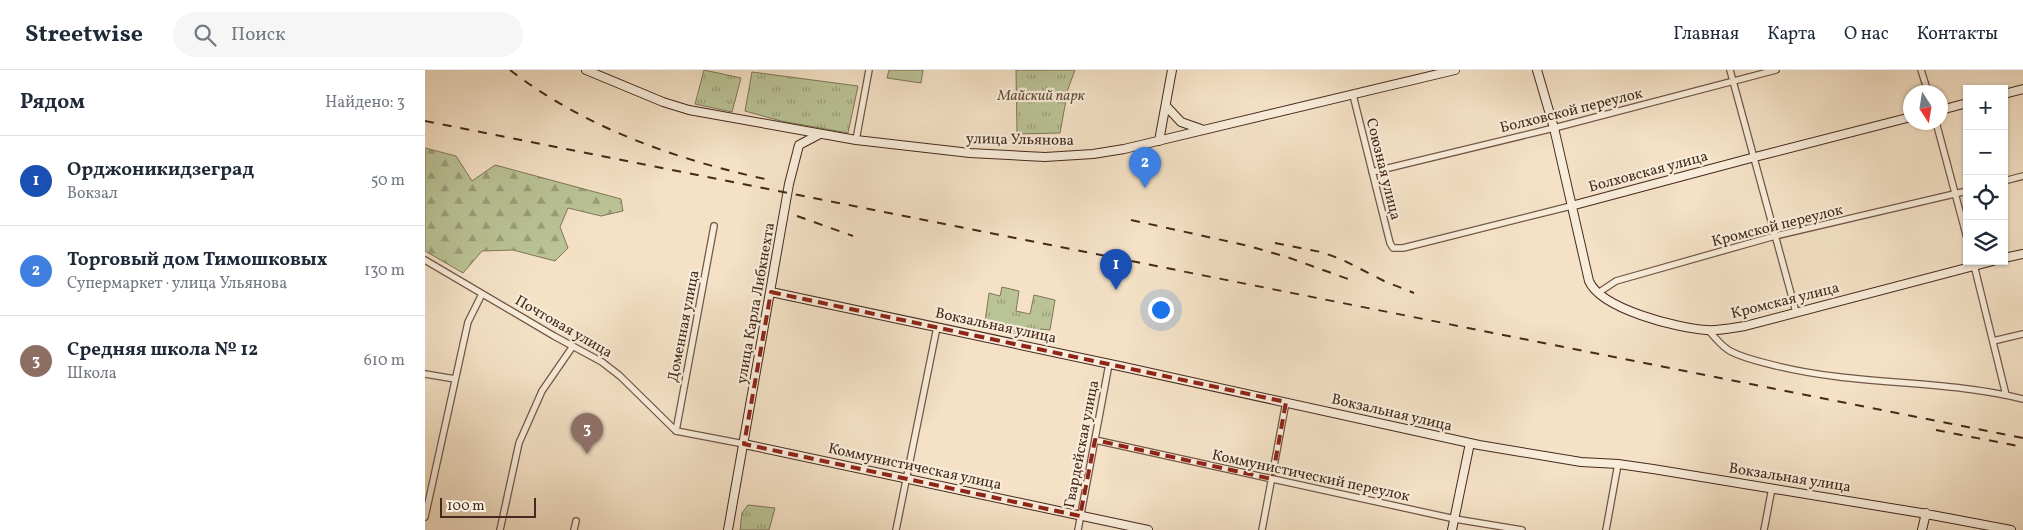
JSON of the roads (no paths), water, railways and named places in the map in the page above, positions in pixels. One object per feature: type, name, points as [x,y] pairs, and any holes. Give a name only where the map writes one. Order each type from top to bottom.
[{"type":"main road","name":"улица Ульянова","points":[[586,70],[663,102],[689,110],[856,140],[970,153],[1045,157],[1093,154],[1159,140],[1455,70]]},
{"type":"main road","points":[[1159,140],[1172,70]]},
{"type":"main road","points":[[1537,70],[1554,128],[1571,206]]},
{"type":"main road","points":[[2008,93],[2023,89]]},
{"type":"main road","points":[[1948,108],[1963,104]]},
{"type":"main road","points":[[1166,106],[1181,122],[1195,128],[1206,129]]},
{"type":"main road","name":"Болховская улица","points":[[1571,206],[1903,120]]},
{"type":"main road","points":[[790,129],[800,144],[818,134]]},
{"type":"main road","name":"улица Карла Либкнехта","points":[[728,530],[789,184],[800,144]]},
{"type":"main road","name":"Кромская улица","points":[[1571,206],[1590,284],[1597,293],[1637,313],[1708,330],[1732,328],[1969,265]]},
{"type":"main road","points":[[2008,257],[2023,254]]},
{"type":"main road","name":"Вокзальная улица","points":[[771,292],[1470,443],[1581,462],[1618,464],[1772,488],[1926,513],[2011,530]]},
{"type":"main road","points":[[1452,530],[1470,443]]},
{"type":"main road","name":"Коммунистическая улица","points":[[743,444],[1148,530]]},
{"type":"main road","points":[[1922,530],[1926,513]]},
{"type":"street","points":[[856,140],[869,70]]},
{"type":"street","points":[[1730,70],[1796,312]]},
{"type":"street","name":"Болховской переулок","points":[[1372,172],[1554,128],[1776,70]]},
{"type":"street","points":[[1921,70],[1925,85]]},
{"type":"street","name":"Союзная улица","points":[[1353,95],[1393,248]]},
{"type":"street","points":[[1938,130],[1963,223]]},
{"type":"street","points":[[2008,180],[2023,176]]},
{"type":"street","name":"Кромской переулок","points":[[1597,293],[1616,281],[1775,236],[1963,192]]},
{"type":"street","name":"Болховская улица","points":[[1393,248],[1403,248],[1571,206]]},
{"type":"street","name":"Доменная улица","points":[[676,431],[714,226]]},
{"type":"street","name":"Почтовая улица","points":[[425,260],[602,362],[620,376],[676,431]]},
{"type":"street","points":[[1973,265],[2006,395]]},
{"type":"street","points":[[425,517],[468,322],[482,294]]},
{"type":"street","points":[[897,530],[905,478],[937,327]]},
{"type":"street","points":[[1708,330],[1729,350],[1744,357],[1794,370],[1864,380],[1919,384],[2006,395],[2023,399]]},
{"type":"street","points":[[1993,341],[2023,334]]},
{"type":"street","points":[[500,530],[519,443],[542,391],[573,346]]},
{"type":"street","name":"Гвардейская улица","points":[[1078,530],[1109,364]]},
{"type":"street","points":[[425,374],[455,379]]},
{"type":"street","points":[[1262,530],[1286,402]]},
{"type":"street","name":"Коммунистическая улица","points":[[676,431],[743,444]]},
{"type":"street","name":"Коммунистический переулок","points":[[1095,440],[1455,519],[1522,530]]},
{"type":"street","points":[[1606,530],[1618,464]]},
{"type":"street","points":[[1764,530],[1772,488]]},
{"type":"street","points":[[574,530],[576,521]]},
{"type":"railway","points":[[510,70],[568,108],[631,138],[697,162],[765,179]]},
{"type":"railway","points":[[425,121],[2023,438]]},
{"type":"railway","points":[[797,216],[853,236]]},
{"type":"railway","points":[[1131,220],[1249,246],[1287,257],[1348,279]]},
{"type":"railway","points":[[1275,243],[1321,252],[1341,259],[1384,281],[1414,293]]},
{"type":"railway","points":[[1936,430],[2023,447]]},
{"type":"place","name":"Торговый дом Тимошковых","points":[[1145,188]]},
{"type":"place","name":"Орджоникидзеград","points":[[1116,290]]},
{"type":"place","name":"Средняя школа № 12","points":[[587,454]]},
{"type":"park label","name":"Майский парк","points":[[1041,95]]}]
